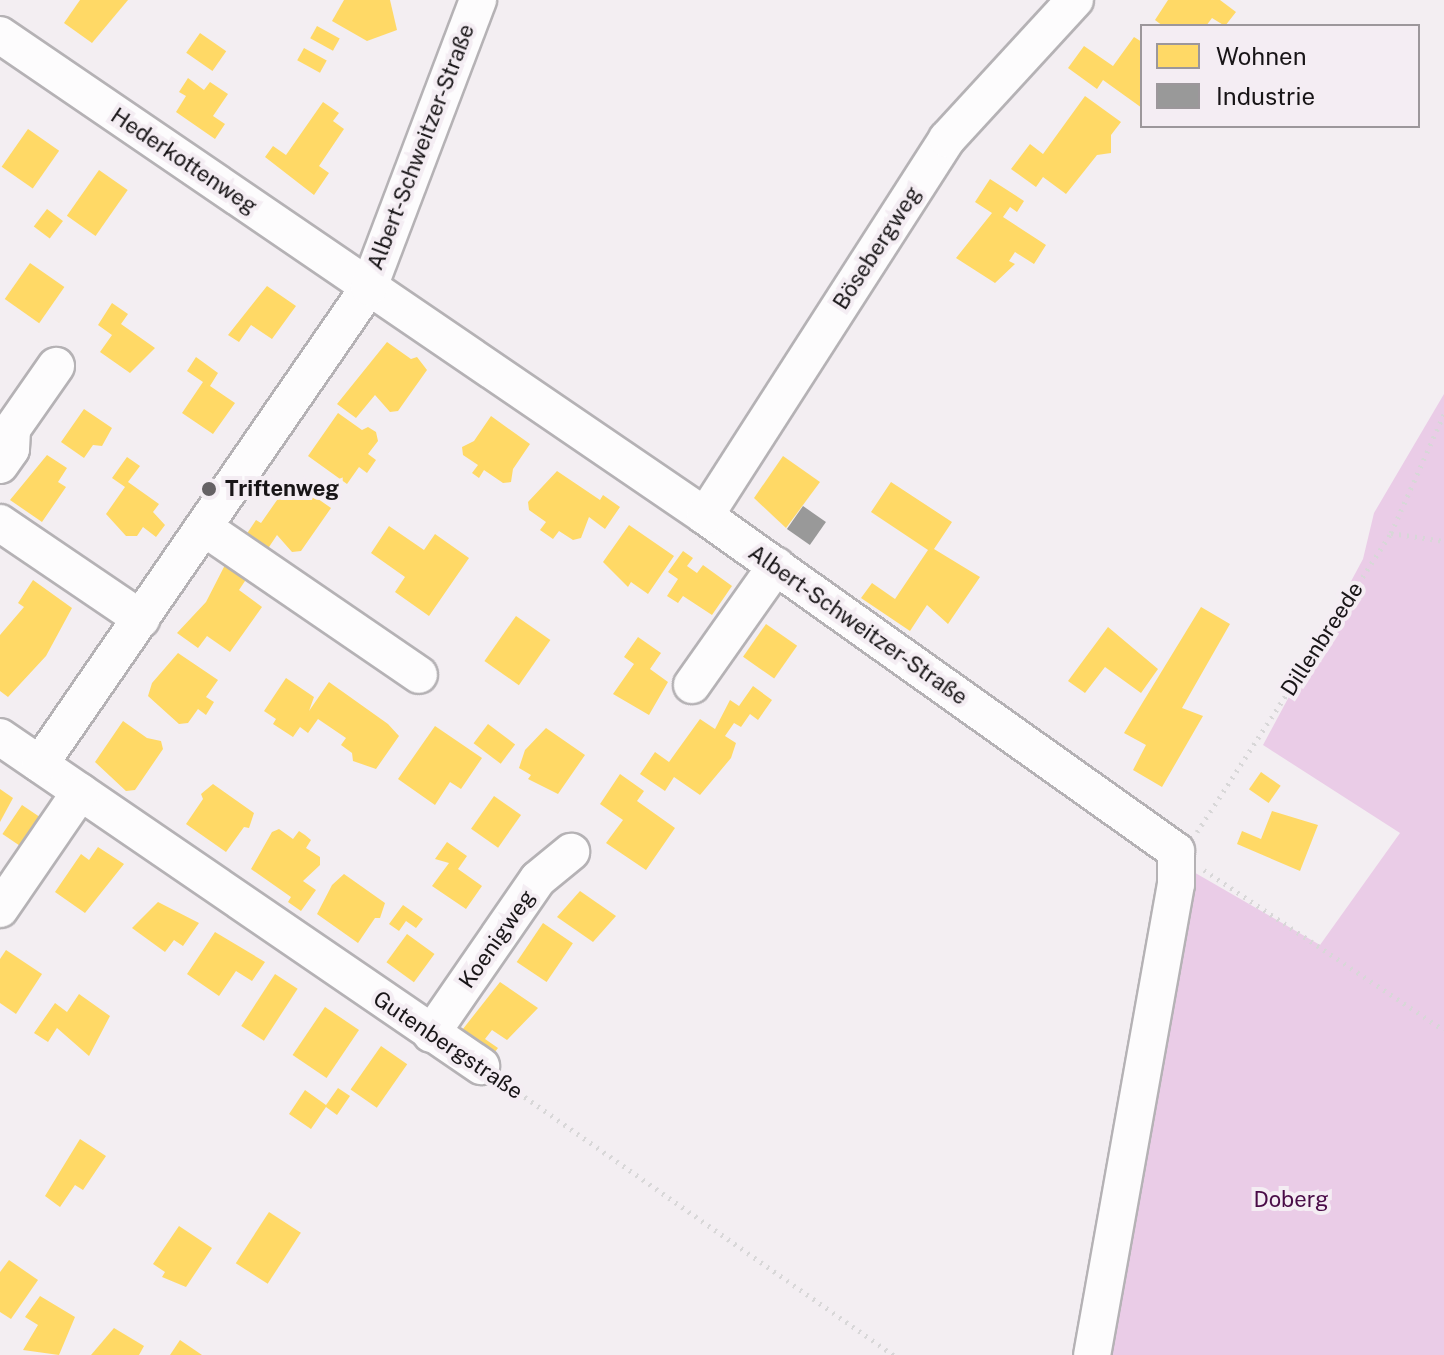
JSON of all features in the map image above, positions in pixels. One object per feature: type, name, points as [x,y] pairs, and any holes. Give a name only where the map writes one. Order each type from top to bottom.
[{"type":"street","name":"Albert-Schweitzer-Straße","points":[[478,0],[369,287],[705,516],[1176,851]]},
{"type":"street","name":"Bösebergweg","points":[[705,516],[947,139],[1075,0]]},
{"type":"street","name":"Hederkottenweg","points":[[0,35],[369,287]]},
{"type":"street","points":[[40,764],[206,529],[369,287]]},
{"type":"street","points":[[0,465],[11,449],[12,429],[56,366]]},
{"type":"street","points":[[0,523],[141,619]]},
{"type":"street","points":[[206,529],[419,675]]},
{"type":"street","points":[[692,685],[776,566]]},
{"type":"street","name":"Gutenbergstraße","points":[[0,737],[481,1066]]},
{"type":"street","points":[[0,909],[80,792]]},
{"type":"street","points":[[1092,1355],[1176,884],[1176,851]]},
{"type":"street","name":"Koenigweg","points":[[431,1034],[538,879],[571,852]]},
{"type":"path","name":"Dillenbreede","points":[[1176,851],[1198,830],[1391,533],[1444,414]]},
{"type":"path","points":[[1391,533],[1444,541]]},
{"type":"path","points":[[1176,851],[1444,1030]]},
{"type":"path","name":"Gutenbergstraße","points":[[481,1066],[894,1355]]},
{"type":"green space","name":"Doberg","points":[[1444,394],[1444,1355],[1111,1355],[1160,1059],[1185,867],[1320,945],[1400,833],[1263,745],[1363,559],[1374,513]]},
{"type":"building: Wohnen","points":[[80,0],[128,0],[92,43],[64,23]]},
{"type":"building: Wohnen","points":[[344,0],[390,0],[397,30],[367,41],[332,21]]},
{"type":"building: Wohnen","points":[[1168,0],[1220,0],[1236,12],[1227,24],[1212,18],[1208,24],[1160,24],[1155,20]]},
{"type":"building: Wohnen","points":[[317,26],[340,39],[333,51],[310,38]]},
{"type":"building: Wohnen","points":[[200,33],[226,51],[212,71],[186,53]]},
{"type":"building: Wohnen","points":[[1134,37],[1140,41],[1140,107],[1103,80],[1097,89],[1068,68],[1084,46],[1113,66]]},
{"type":"building: Wohnen","points":[[304,48],[327,61],[320,73],[297,60]]},
{"type":"building: Wohnen","points":[[188,78],[204,90],[210,82],[228,94],[213,116],[225,124],[215,139],[176,112],[186,96],[179,92]]},
{"type":"building: Wohnen","points":[[1085,96],[1121,122],[1111,135],[1111,153],[1097,155],[1066,194],[1043,177],[1036,187],[1011,169],[1030,144],[1043,154]]},
{"type":"building: Wohnen","points":[[323,102],[339,113],[333,121],[344,129],[319,166],[329,173],[314,195],[265,157],[273,146],[286,155]]},
{"type":"building: Wohnen","points":[[28,129],[59,151],[33,188],[2,167]]},
{"type":"building: Wohnen","points":[[99,170],[128,190],[96,236],[67,216]]},
{"type":"building: Wohnen","points":[[990,179],[1024,201],[1017,212],[1010,207],[1003,217],[1046,245],[1034,264],[1015,252],[1009,261],[1015,264],[995,283],[956,258],[992,213],[975,202]]},
{"type":"building: Wohnen","points":[[47,209],[63,221],[50,239],[34,227]]},
{"type":"building: Wohnen","points":[[30,263],[64,287],[39,323],[5,299]]},
{"type":"building: Wohnen","points":[[267,286],[296,306],[272,339],[251,325],[239,342],[228,335]]},
{"type":"building: Wohnen","points":[[112,303],[128,314],[121,324],[155,348],[130,373],[100,352],[112,335],[98,325]]},
{"type":"building: Wohnen","points":[[387,342],[411,359],[417,357],[427,370],[398,411],[390,412],[375,395],[356,418],[337,404]]},
{"type":"building: Wohnen","points":[[196,357],[218,373],[210,386],[235,403],[213,434],[182,413],[203,382],[187,371]]},
{"type":"building: Wohnen","points":[[84,409],[112,428],[102,446],[93,445],[84,458],[61,442]]},
{"type":"building: Wohnen","points":[[338,413],[362,430],[368,427],[376,432],[378,441],[368,454],[376,460],[367,473],[359,467],[347,484],[308,456]]},
{"type":"building: Wohnen","points":[[491,416],[530,444],[513,469],[511,482],[503,483],[484,470],[479,478],[472,473],[478,465],[463,455],[462,447],[474,441]]},
{"type":"building: Wohnen","points":[[47,455],[67,468],[58,482],[66,487],[42,522],[10,500]]},
{"type":"building: Wohnen","points":[[783,456],[820,482],[786,528],[754,498]]},
{"type":"building: Wohnen","points":[[127,457],[140,466],[128,482],[159,504],[153,512],[165,525],[156,537],[143,527],[137,536],[126,536],[106,514],[125,487],[112,478]]},
{"type":"building: Wohnen","points":[[557,471],[600,500],[603,495],[620,507],[605,529],[589,517],[581,538],[573,540],[559,531],[553,539],[540,530],[546,522],[529,510],[528,502]]},
{"type":"building: Wohnen","points":[[291,480],[331,508],[301,551],[292,552],[277,535],[267,550],[246,535],[256,520],[261,523]]},
{"type":"building: Wohnen","points":[[891,482],[952,522],[934,549],[980,577],[948,624],[927,605],[910,631],[861,598],[872,583],[895,599],[928,550],[871,512]]},
{"type":"building: Wohnen","points":[[629,525],[674,556],[648,594],[631,582],[628,587],[603,562]]},
{"type":"building: Wohnen","points":[[389,526],[424,550],[435,534],[469,558],[429,616],[395,592],[405,577],[371,553]]},
{"type":"building: Wohnen","points":[[683,551],[693,558],[687,566],[697,573],[703,565],[732,586],[712,615],[683,596],[678,603],[667,596],[678,579],[668,572]]},
{"type":"building: Wohnen","points":[[226,563],[247,578],[239,590],[262,607],[230,652],[207,636],[198,648],[177,633],[206,602]]},
{"type":"building: Wohnen","points":[[33,580],[72,608],[46,656],[8,697],[0,691],[0,635],[24,607],[18,603]]},
{"type":"building: Wohnen","points":[[1201,607],[1230,624],[1182,708],[1203,716],[1162,787],[1133,770],[1146,745],[1124,733]]},
{"type":"building: Wohnen","points":[[516,616],[550,640],[519,685],[484,661]]},
{"type":"building: Wohnen","points":[[766,624],[797,646],[774,679],[743,657]]},
{"type":"building: Wohnen","points":[[1108,627],[1158,669],[1141,693],[1105,667],[1085,693],[1068,681]]},
{"type":"building: Wohnen","points":[[638,637],[661,653],[650,669],[668,682],[649,715],[613,694],[634,664],[624,657]]},
{"type":"building: Wohnen","points":[[178,653],[218,680],[206,697],[214,702],[206,715],[198,709],[188,723],[179,724],[148,696],[152,683]]},
{"type":"building: Wohnen","points":[[286,678],[314,697],[309,711],[329,682],[388,724],[399,736],[376,769],[353,761],[352,753],[341,745],[346,738],[318,719],[308,733],[300,727],[293,737],[273,724],[276,719],[264,711]]},
{"type":"building: Wohnen","points":[[753,686],[772,700],[758,720],[750,714],[741,727],[734,723],[725,736],[736,743],[731,758],[700,795],[674,777],[665,791],[640,774],[655,752],[669,762],[700,719],[715,729],[730,700],[739,706]]},
{"type":"building: Wohnen","points":[[123,721],[147,738],[161,741],[163,749],[135,790],[126,791],[95,762]]},
{"type":"building: Wohnen","points":[[488,724],[515,744],[501,764],[474,743]]},
{"type":"building: Wohnen","points":[[435,726],[482,758],[461,789],[450,782],[435,805],[398,779]]},
{"type":"building: Wohnen","points":[[546,728],[585,755],[558,794],[528,779],[531,775],[519,768],[525,750]]},
{"type":"building: Wohnen","points":[[1261,772],[1281,786],[1269,803],[1249,789]]},
{"type":"building: Wohnen","points":[[620,774],[644,791],[637,801],[675,828],[646,870],[606,843],[623,820],[600,804]]},
{"type":"building: Wohnen","points":[[213,784],[254,813],[249,828],[244,827],[226,852],[186,824],[203,799],[201,794]]},
{"type":"building: Wohnen","points":[[0,789],[13,798],[0,822]]},
{"type":"building: Wohnen","points":[[494,796],[521,815],[498,848],[471,829]]},
{"type":"building: Wohnen","points":[[22,805],[43,819],[23,848],[2,834]]},
{"type":"building: Wohnen","points":[[1272,811],[1318,825],[1300,871],[1237,844],[1242,831],[1261,839]]},
{"type":"building: Wohnen","points":[[279,829],[293,839],[299,831],[305,835],[311,840],[306,848],[320,857],[320,865],[303,881],[316,890],[301,911],[288,902],[291,897],[251,869],[272,832]]},
{"type":"building: Wohnen","points":[[447,842],[467,856],[458,869],[482,886],[466,909],[432,886],[449,863],[435,859]]},
{"type":"building: Wohnen","points":[[98,847],[124,864],[85,913],[55,892],[81,854],[89,860]]},
{"type":"building: Wohnen","points":[[344,874],[385,903],[380,918],[375,918],[358,943],[317,914],[332,885]]},
{"type":"building: Wohnen","points":[[580,891],[616,916],[593,942],[557,917]]},
{"type":"building: Wohnen","points":[[158,902],[199,923],[183,946],[174,940],[165,952],[132,928]]},
{"type":"building: Wohnen","points":[[403,905],[423,919],[416,928],[406,921],[399,931],[389,924]]},
{"type":"building: Wohnen","points":[[543,923],[573,943],[547,982],[517,962]]},
{"type":"building: Wohnen","points":[[215,932],[265,962],[252,981],[236,971],[219,996],[187,974]]},
{"type":"building: Wohnen","points":[[407,934],[435,954],[414,982],[386,962]]},
{"type":"building: Wohnen","points":[[6,950],[42,974],[16,1014],[0,1003],[0,959]]},
{"type":"building: Wohnen","points":[[275,974],[298,989],[264,1041],[241,1026]]},
{"type":"building: Wohnen","points":[[500,982],[538,1008],[507,1040],[492,1030],[485,1039],[498,1048],[491,1057],[459,1034]]},
{"type":"building: Wohnen","points":[[79,994],[110,1016],[89,1056],[57,1028],[48,1042],[34,1033],[55,1003],[67,1012]]},
{"type":"building: Wohnen","points":[[325,1007],[359,1030],[327,1078],[293,1055]]},
{"type":"building: Wohnen","points":[[381,1046],[407,1064],[377,1108],[351,1089]]},
{"type":"building: Wohnen","points":[[338,1088],[350,1096],[337,1115],[326,1107],[311,1129],[289,1114],[305,1090],[326,1105]]},
{"type":"building: Wohnen","points":[[80,1139],[106,1156],[83,1190],[75,1185],[60,1207],[45,1196]]},
{"type":"building: Wohnen","points":[[269,1212],[301,1233],[268,1284],[236,1263]]},
{"type":"building: Wohnen","points":[[179,1226],[212,1248],[186,1287],[162,1277],[165,1272],[153,1264]]},
{"type":"building: Wohnen","points":[[9,1260],[38,1280],[11,1319],[0,1312],[0,1272]]},
{"type":"building: Wohnen","points":[[40,1296],[75,1317],[59,1355],[23,1350],[38,1325],[25,1317]]},
{"type":"building: Wohnen","points":[[114,1328],[144,1346],[139,1355],[91,1355]]},
{"type":"building: Wohnen","points":[[180,1340],[202,1355],[170,1355]]},
{"type":"building: Industrie","points":[[803,506],[826,522],[810,545],[787,529]]},
{"type":"place","name":"Triftenweg","points":[[209,489]]}]
